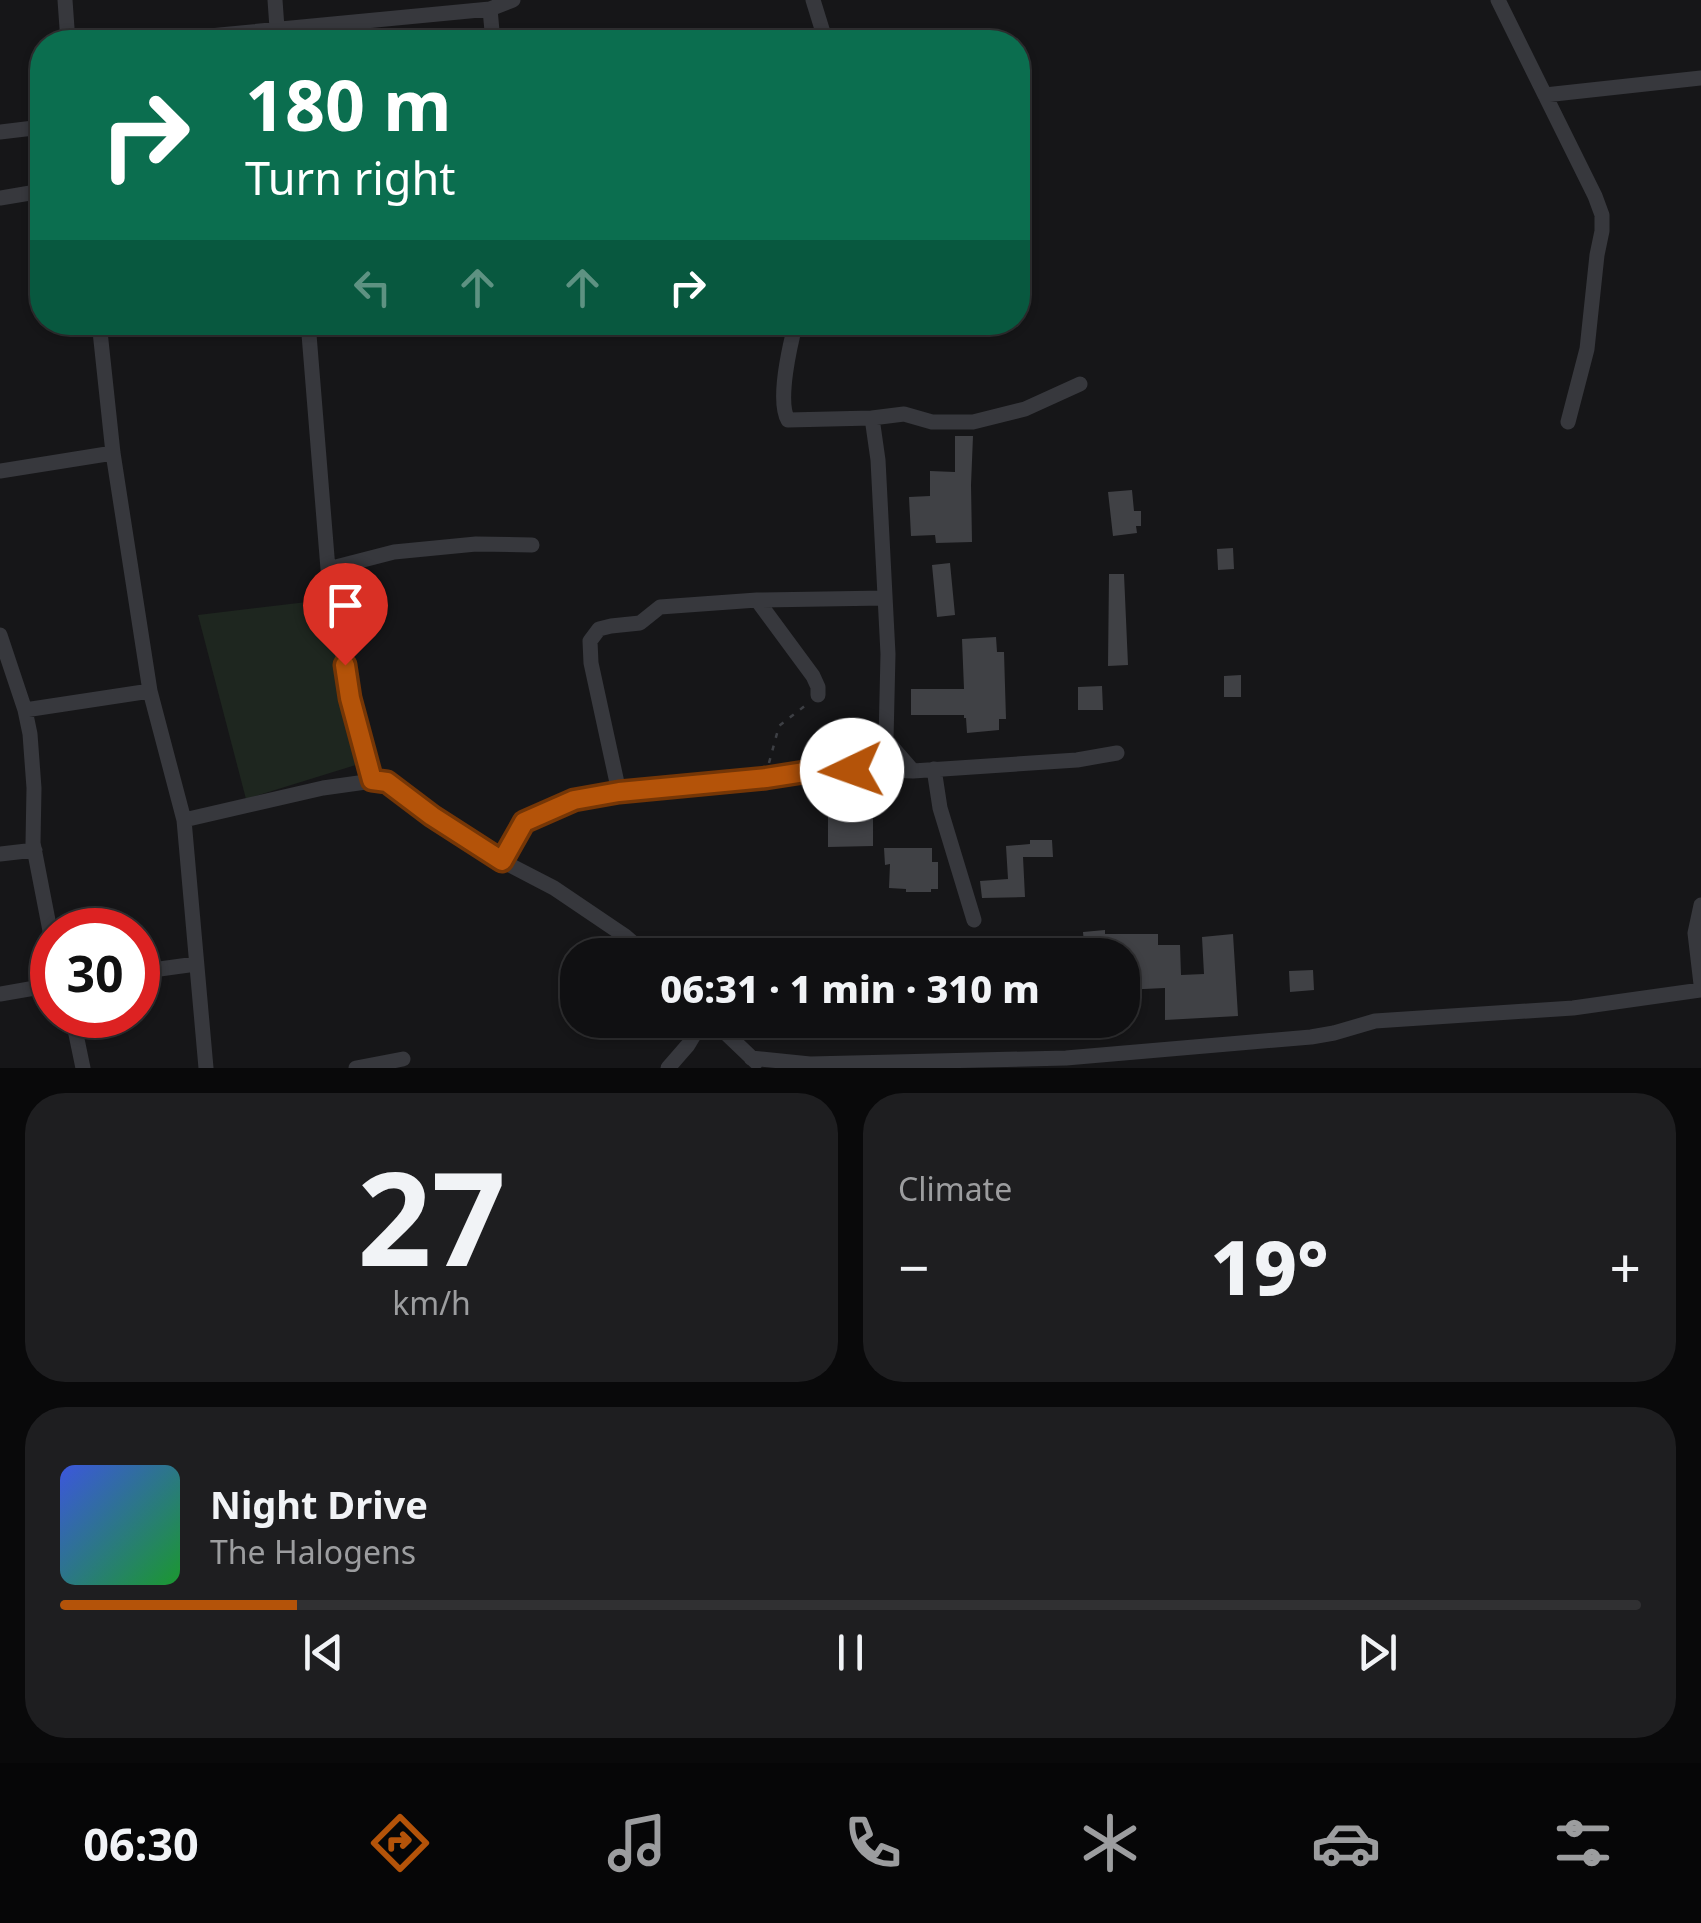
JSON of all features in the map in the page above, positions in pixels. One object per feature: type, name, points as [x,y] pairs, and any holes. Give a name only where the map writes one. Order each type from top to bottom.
[{"type":"street","points":[[65,0],[67,30]]},
{"type":"street","points":[[275,0],[278,30]]},
{"type":"street","points":[[325,30],[490,9],[513,0]]},
{"type":"street","points":[[813,0],[822,30]]},
{"type":"street","points":[[1498,0],[1602,215],[1587,348],[1568,422]]},
{"type":"street","points":[[490,9],[492,30]]},
{"type":"street","points":[[1545,95],[1701,78]]},
{"type":"street","points":[[0,132],[30,128]]},
{"type":"street","points":[[0,198],[30,194]]},
{"type":"street","points":[[100,335],[150,692],[184,820],[206,1068]]},
{"type":"street","points":[[309,335],[328,569],[350,698],[372,780]]},
{"type":"street","points":[[794,335],[785,384],[788,420],[904,414],[932,422],[974,422],[1026,409],[1080,384]]},
{"type":"street","points":[[872,418],[878,460],[888,654],[886,740],[912,772]]},
{"type":"street","points":[[0,472],[114,453]]},
{"type":"street","points":[[328,569],[394,552],[476,544],[532,545]]},
{"type":"street","points":[[619,792],[590,663],[590,641],[599,630],[640,624],[660,607],[757,600],[885,598]]},
{"type":"street","points":[[757,600],[813,676],[818,696]]},
{"type":"street","points":[[0,635],[25,710],[34,788],[35,850],[46,908]]},
{"type":"street","points":[[25,710],[150,692]]},
{"type":"street","points":[[830,768],[886,740]]},
{"type":"street","points":[[502,861],[524,822],[533,816],[574,800],[619,792],[830,768],[912,772],[1077,760],[1117,753]]},
{"type":"street","points":[[934,769],[940,808],[974,920]]},
{"type":"street","points":[[184,820],[322,788],[372,780],[387,782],[432,816],[502,861],[554,888],[627,938]]},
{"type":"street","points":[[0,854],[35,850]]},
{"type":"street","points":[[731,1038],[757,1063],[1067,1063],[1311,1038],[1374,1021],[1573,1008],[1701,987],[1696,933],[1701,905]]},
{"type":"street","points":[[160,969],[196,964]]},
{"type":"street","points":[[0,994],[30,989]]},
{"type":"street","points":[[77,1038],[83,1068]]},
{"type":"street","points":[[668,1068],[692,1038]]},
{"type":"street","points":[[356,1068],[403,1059]]},
{"type":"path","points":[[766,778],[779,726],[818,696]]},
{"type":"shaded area","points":[[324,600],[359,764],[246,799],[198,615]]},
{"type":"building","points":[[955,436],[973,436],[972,542],[936,543],[935,535],[911,536],[909,497],[930,496],[930,471],[955,472]]},
{"type":"building","points":[[1132,490],[1134,511],[1141,511],[1141,526],[1136,526],[1137,533],[1113,536],[1108,492]]},
{"type":"building","points":[[1233,548],[1234,569],[1218,570],[1217,549]]},
{"type":"building","points":[[950,563],[955,615],[937,617],[932,565]]},
{"type":"building","points":[[1109,574],[1124,574],[1128,665],[1108,666]]},
{"type":"building","points":[[996,637],[997,652],[1004,652],[1006,719],[999,719],[999,730],[967,733],[964,715],[911,715],[911,689],[964,689],[962,639]]},
{"type":"building","points":[[1241,675],[1241,697],[1224,697],[1224,676]]},
{"type":"building","points":[[1102,686],[1103,710],[1078,710],[1078,687]]},
{"type":"building","points":[[873,810],[873,846],[828,847],[828,811]]},
{"type":"building","points":[[1030,840],[1052,840],[1053,857],[1023,857],[1025,897],[982,898],[980,881],[1008,879],[1006,846],[1030,844]]},
{"type":"building","points":[[884,848],[932,848],[932,862],[938,862],[938,889],[906,892],[889,888],[890,864],[885,865]]},
{"type":"building","points":[[1083,932],[1158,934],[1158,945],[1180,945],[1181,975],[1204,974],[1202,937],[1233,934],[1238,1016],[1165,1020],[1165,988],[1140,989],[1140,938],[1084,938]]},
{"type":"building","points":[[1313,970],[1314,990],[1290,992],[1289,971]]},
{"type":"route","points":[[345,665],[372,780],[387,782],[502,861],[524,822],[574,800],[830,768],[852,770]]}]
